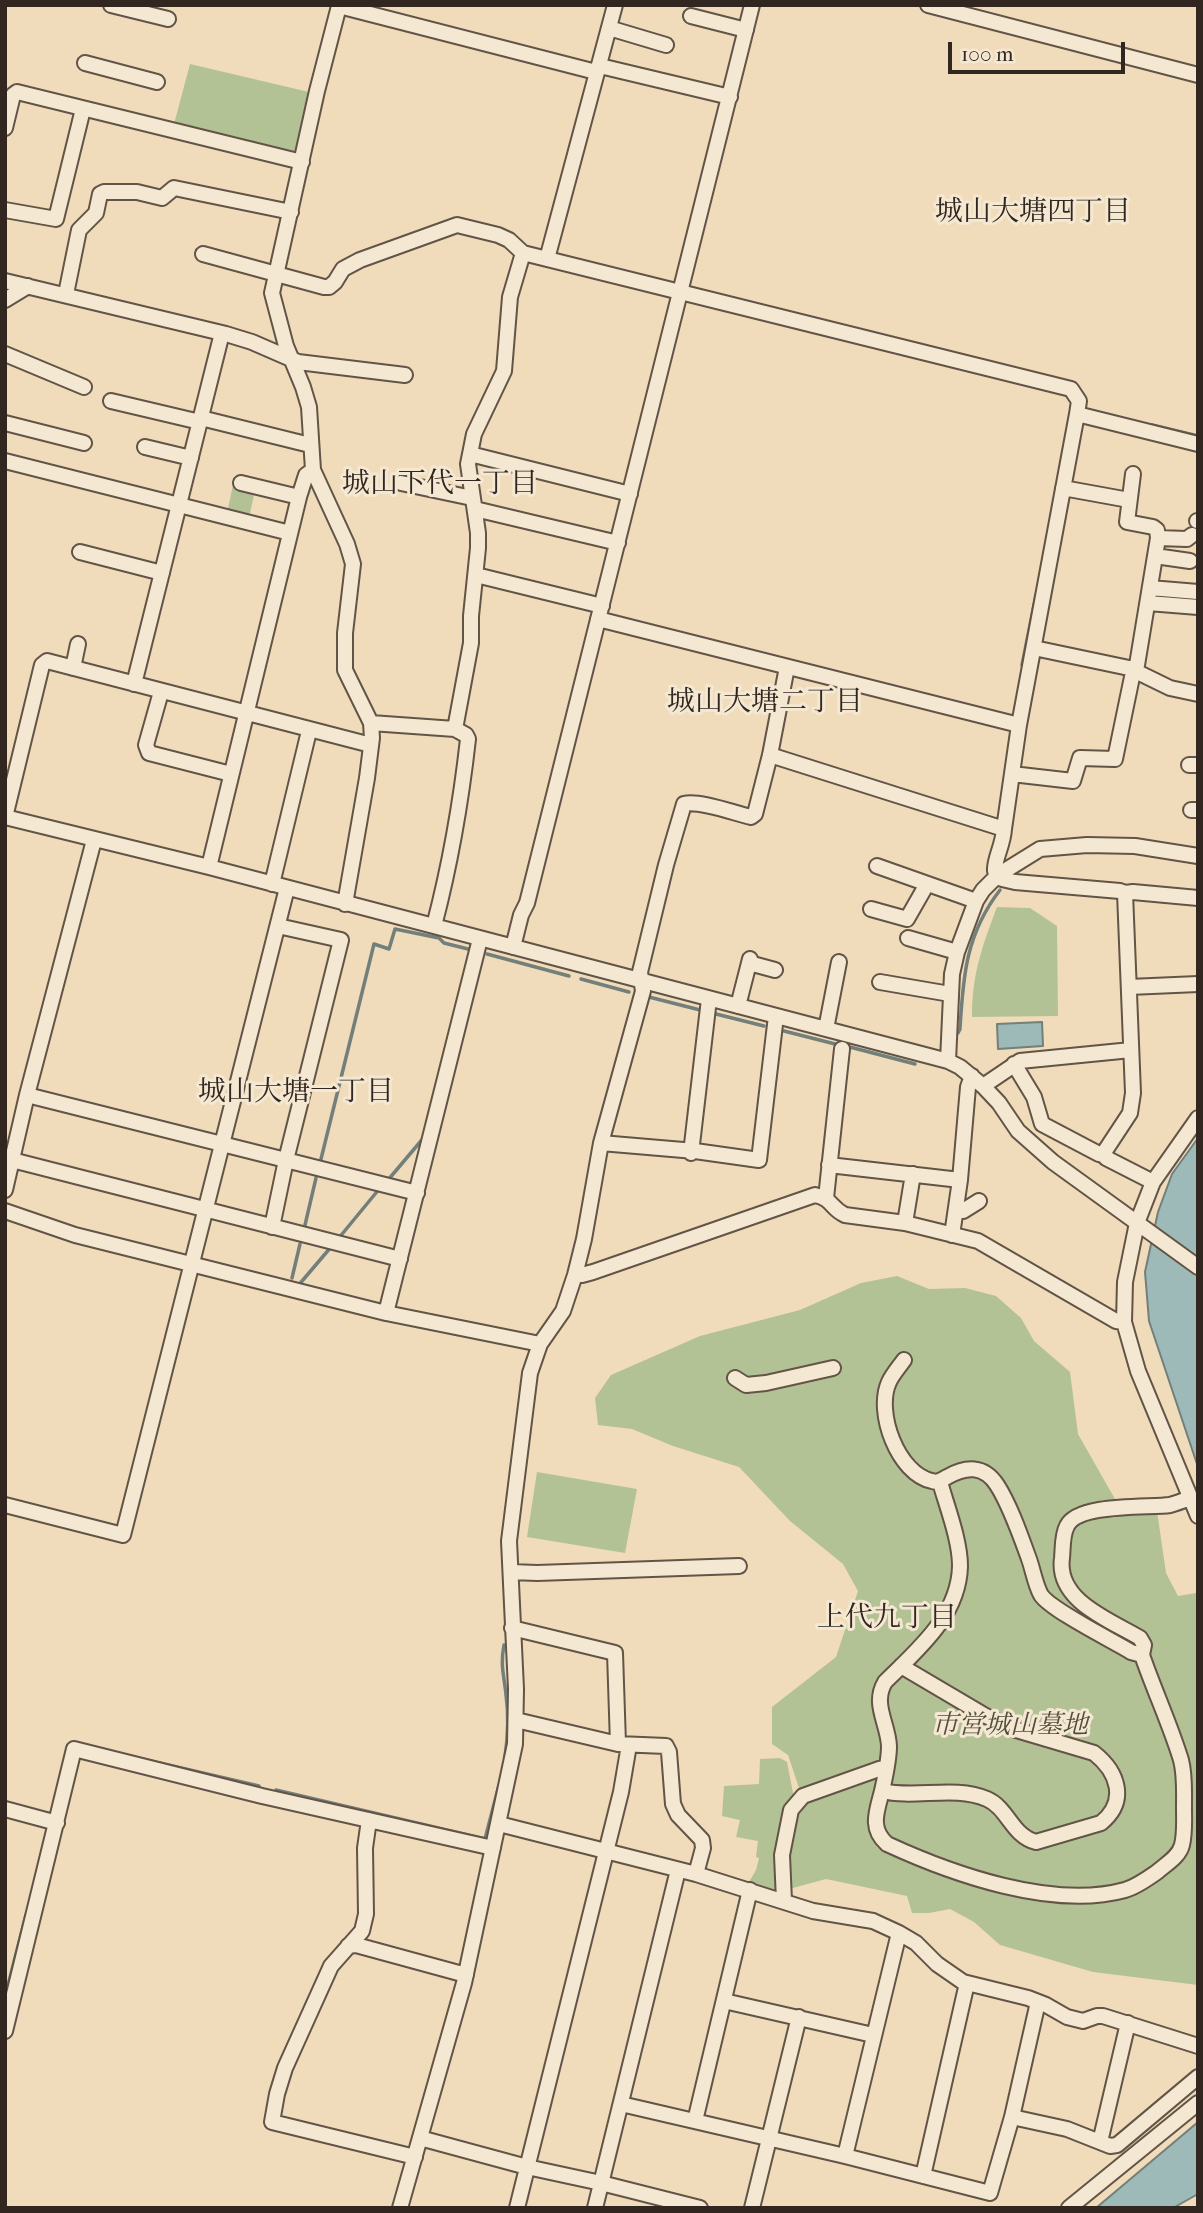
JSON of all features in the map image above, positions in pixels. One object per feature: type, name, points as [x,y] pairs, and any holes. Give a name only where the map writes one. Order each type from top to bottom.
[{"type":"street","points":[[111,5],[168,19]]},
{"type":"street","points":[[547,259],[615,5]]},
{"type":"street","points":[[513,947],[521,915],[527,904],[752,5]]},
{"type":"street","points":[[928,5],[1198,75]]},
{"type":"street","points":[[345,904],[371,745],[371,723],[345,670],[345,633],[353,564],[347,544],[313,470],[309,407],[291,360],[272,293],[317,91],[339,6],[598,69],[730,97]]},
{"type":"street","points":[[691,16],[746,30]]},
{"type":"street","points":[[609,28],[666,45]]},
{"type":"street","points":[[85,63],[158,82]]},
{"type":"street","points":[[6,121],[13,95],[17,92],[302,162]]},
{"type":"street","points":[[5,210],[56,219],[83,109]]},
{"type":"street","points":[[66,294],[79,230],[96,214],[100,194],[104,192],[136,192],[162,198],[174,188],[291,212]]},
{"type":"street","points":[[203,254],[329,287],[344,270],[360,260],[457,225],[498,235],[509,240],[523,253],[1071,389],[1079,401],[1077,414],[1019,725],[1003,843],[995,871],[998,876],[1015,882],[1198,898]]},
{"type":"street","points":[[455,729],[471,643],[476,575],[478,533],[468,464],[474,434],[504,371],[510,297],[523,253]]},
{"type":"street","points":[[5,281],[222,333],[252,342],[298,362],[405,375]]},
{"type":"street","points":[[5,300],[28,286]]},
{"type":"street","points":[[134,684],[222,333]]},
{"type":"street","points":[[5,354],[84,387]]},
{"type":"street","points":[[111,401],[310,445]]},
{"type":"street","points":[[1077,414],[1198,444]]},
{"type":"street","points":[[5,422],[84,443]]},
{"type":"street","points":[[145,447],[191,458]]},
{"type":"street","points":[[470,454],[630,494]]},
{"type":"street","points":[[5,461],[290,533]]},
{"type":"street","points":[[209,867],[299,497],[306,475],[313,470]]},
{"type":"street","points":[[1012,774],[1073,781],[1080,758],[1115,759],[1135,671],[1158,538],[1157,530],[1153,527],[1127,522],[1133,474]]},
{"type":"street","points":[[241,483],[299,497]]},
{"type":"street","points":[[401,483],[618,543]]},
{"type":"street","points":[[1063,488],[1129,500]]},
{"type":"street","points":[[1158,538],[1187,539],[1196,525]]},
{"type":"street","points":[[80,552],[162,573]]},
{"type":"street","points":[[1155,556],[1190,561]]},
{"type":"street","points":[[476,575],[787,667],[1019,725]]},
{"type":"street","points":[[1149,595],[1198,593]]},
{"type":"street","points":[[1149,595],[1198,607]]},
{"type":"street","points":[[73,668],[78,644]]},
{"type":"street","points":[[1034,648],[1135,671],[1170,688],[1198,694]]},
{"type":"street","points":[[371,745],[47,661],[42,665],[5,817],[209,867],[640,981],[708,1007],[738,1006],[826,1029],[843,1041],[948,1061],[960,1067],[999,1103],[1026,1140],[1198,1267]]},
{"type":"street","points":[[400,2208],[466,1975],[515,1744],[509,1541],[530,1373],[540,1344],[563,1311],[575,1275],[601,1143],[643,991],[640,972],[684,804],[688,802],[751,817],[755,814],[770,755],[787,667]]},
{"type":"street","points":[[161,692],[146,745],[149,753],[232,774]]},
{"type":"street","points":[[371,723],[455,729],[466,735],[467,744],[446,880],[434,926]]},
{"type":"street","points":[[272,884],[309,731]]},
{"type":"street","points":[[770,755],[1003,829]]},
{"type":"street","points":[[5,1190],[94,839]]},
{"type":"street","points":[[948,1061],[950,994],[957,952],[976,901],[998,876],[1040,849],[1087,845],[1135,846],[1198,856]]},
{"type":"street","points":[[877,866],[976,901]]},
{"type":"street","points":[[871,909],[907,919],[927,884]]},
{"type":"street","points":[[5,1505],[123,1535],[287,888]]},
{"type":"street","points":[[1105,1155],[1130,1113],[1133,1093],[1125,893]]},
{"type":"street","points":[[272,1227],[341,940],[278,926]]},
{"type":"street","points":[[908,938],[957,952]]},
{"type":"street","points":[[386,1313],[480,939]]},
{"type":"street","points":[[738,1006],[750,961],[775,970]]},
{"type":"street","points":[[826,1029],[839,962]]},
{"type":"street","points":[[880,982],[950,994]]},
{"type":"street","points":[[1129,987],[1198,984]]},
{"type":"street","points":[[691,1153],[708,1007]]},
{"type":"street","points":[[601,1143],[759,1160],[776,1016]]},
{"type":"street","points":[[826,1198],[843,1041]]},
{"type":"street","points":[[952,1235],[957,1211],[968,1087],[1014,1064],[1033,1059],[1131,1050]]},
{"type":"street","points":[[1014,1064],[1034,1097],[1042,1124],[1153,1182]]},
{"type":"street","points":[[27,1095],[417,1193]]},
{"type":"street","points":[[1198,1118],[1153,1182],[1125,1282],[1124,1322],[1138,1371],[1198,1516]]},
{"type":"street","points":[[1026,1140],[1042,1124]]},
{"type":"street","points":[[12,1160],[400,1259]]},
{"type":"street","points":[[829,1165],[960,1180]]},
{"type":"street","points":[[905,1223],[913,1174]]},
{"type":"street","points":[[575,1275],[593,1272],[809,1196],[826,1198],[845,1215],[905,1223],[978,1241],[1116,1321],[1124,1322]]},
{"type":"street","points":[[957,1211],[979,1200]]},
{"type":"street","points":[[5,1211],[75,1235],[386,1313],[540,1344]]},
{"type":"street","points":[[904,1360],[888,1384],[885,1407],[889,1434],[898,1452],[915,1472],[933,1482],[940,1482],[949,1475],[971,1468],[984,1471],[997,1484],[1006,1502],[1042,1595],[1053,1606],[1131,1653],[1142,1654]]},
{"type":"street","points":[[735,1378],[746,1385],[766,1383],[834,1368]]},
{"type":"street","points":[[940,1482],[960,1563],[958,1585],[950,1608],[939,1626],[884,1682],[878,1697],[889,1748],[875,1829],[887,1844],[955,1872],[992,1884],[1065,1895],[1125,1890],[1146,1880],[1173,1859],[1181,1848],[1184,1831],[1184,1780],[1181,1762],[1142,1654],[1144,1645],[1140,1638],[1079,1601],[1066,1585],[1060,1568],[1067,1525],[1072,1519],[1097,1511],[1129,1506],[1169,1505],[1191,1498]]},
{"type":"street","points":[[511,1572],[738,1566]]},
{"type":"street","points":[[512,1628],[615,1653],[624,1745],[621,1792],[517,2208]]},
{"type":"street","points":[[882,1791],[945,1792],[989,1800],[1026,1840],[1036,1842],[1101,1823],[1109,1816],[1118,1793],[1116,1782],[1102,1759],[1094,1753],[1013,1729],[901,1666]]},
{"type":"street","points":[[516,1720],[624,1745],[666,1746],[669,1752],[673,1804],[678,1815],[702,1840],[703,1848],[696,1874]]},
{"type":"street","points":[[5,2031],[74,1749],[262,1796],[493,1848]]},
{"type":"street","points":[[784,1901],[782,1855],[791,1810],[803,1796],[885,1768]]},
{"type":"street","points":[[5,1809],[57,1823]]},
{"type":"street","points":[[369,1819],[365,1848],[366,1914],[362,1931],[331,1966],[285,2068],[272,2122],[415,2157]]},
{"type":"street","points":[[499,1824],[696,1874],[813,1911],[873,1921],[916,1943],[937,1965],[967,1983],[1038,2002],[1067,2017],[1083,2021],[1103,2016],[1198,2046]]},
{"type":"street","points":[[595,2208],[678,1870]]},
{"type":"street","points":[[695,2122],[750,1890]]},
{"type":"street","points":[[845,2157],[899,1933]]},
{"type":"street","points":[[348,1946],[356,1945],[466,1975]]},
{"type":"street","points":[[923,2176],[967,1983]]},
{"type":"street","points":[[724,2001],[873,2035]]},
{"type":"street","points":[[621,2104],[990,2193],[1012,2117],[1038,2002]]},
{"type":"street","points":[[752,2208],[799,2017]]},
{"type":"street","points":[[1100,2142],[1128,2023]]},
{"type":"street","points":[[1012,2117],[1067,2129],[1110,2146],[1117,2146],[1198,2077]]},
{"type":"street","points":[[1069,2208],[1198,2104]]},
{"type":"street","points":[[420,2138],[527,2168],[700,2208]]},
{"type":"green space","points":[[190,64],[309,92],[295,154],[174,124]]},
{"type":"green space","points":[[233,485],[255,490],[249,518],[227,513]]},
{"type":"green space","points":[[997,907],[1030,908],[1057,926],[1058,1016],[972,1017],[979,961]]},
{"type":"green space","name":"市営城山墓地","points":[[897,1276],[929,1289],[965,1288],[996,1296],[1021,1318],[1034,1341],[1070,1372],[1078,1434],[1124,1515],[1157,1511],[1166,1573],[1178,1596],[1196,1593],[1198,1985],[1093,1972],[1000,1945],[974,1922],[950,1909],[912,1913],[907,1896],[826,1879],[789,1889],[785,1854],[799,1788],[788,1755],[772,1744],[772,1707],[836,1657],[858,1591],[843,1564],[790,1521],[739,1467],[673,1446],[632,1429],[598,1425],[595,1398],[611,1375],[700,1336],[800,1310],[861,1283]]},
{"type":"green space","points":[[537,1472],[637,1489],[625,1553],[527,1537]]},
{"type":"green space","points":[[780,1758],[787,1762],[795,1803],[777,1892],[749,1882],[759,1858],[756,1857],[758,1841],[736,1837],[740,1820],[722,1816],[724,1786],[759,1784],[760,1759]]},
{"type":"water","points":[[1042,1022],[1043,1046],[998,1049],[997,1024]]},
{"type":"water","points":[[1198,1138],[1198,1467],[1149,1321],[1145,1272],[1158,1212],[1172,1174]]},
{"type":"water","points":[[1198,2122],[1198,2194],[1173,2208],[1096,2208]]},
{"type":"waterway","points":[[1152,425],[1198,436]]},
{"type":"waterway","points":[[1022,665],[1036,595]]},
{"type":"waterway","points":[[1162,857],[1198,863]]},
{"type":"waterway","points":[[958,1033],[968,956],[980,923],[1000,890]]},
{"type":"waterway","points":[[321,1159],[374,944],[389,949],[395,929],[439,938],[444,943],[468,949]]},
{"type":"waterway","points":[[487,954],[569,976]]},
{"type":"waterway","points":[[581,979],[629,992]]},
{"type":"waterway","points":[[649,997],[704,1011]]},
{"type":"waterway","points":[[712,1013],[764,1026]]},
{"type":"waterway","points":[[784,1031],[839,1045]]},
{"type":"waterway","points":[[846,1046],[915,1064]]},
{"type":"waterway","points":[[388,1180],[426,1135]]},
{"type":"waterway","points":[[305,1225],[316,1178]]},
{"type":"waterway","points":[[338,1239],[380,1188]]},
{"type":"waterway","points":[[292,1278],[300,1244]]},
{"type":"waterway","points":[[297,1287],[331,1247]]},
{"type":"waterway","points":[[504,1645],[502,1665],[508,1718],[505,1757]]},
{"type":"waterway","points":[[125,1755],[259,1786]]},
{"type":"waterway","points":[[276,1790],[485,1839],[499,1785]]},
{"type":"waterway","points":[[5,1997],[26,1915]]},
{"type":"district","name":"城山大塘四丁目","points":[[1033,213]]},
{"type":"district","name":"城山下代一丁目","points":[[440,485]]},
{"type":"district","name":"城山大塘二丁目","points":[[765,703]]},
{"type":"district","name":"城山大塘一丁目","points":[[296,1093]]},
{"type":"district","name":"上代九丁目","points":[[887,1619]]}]
